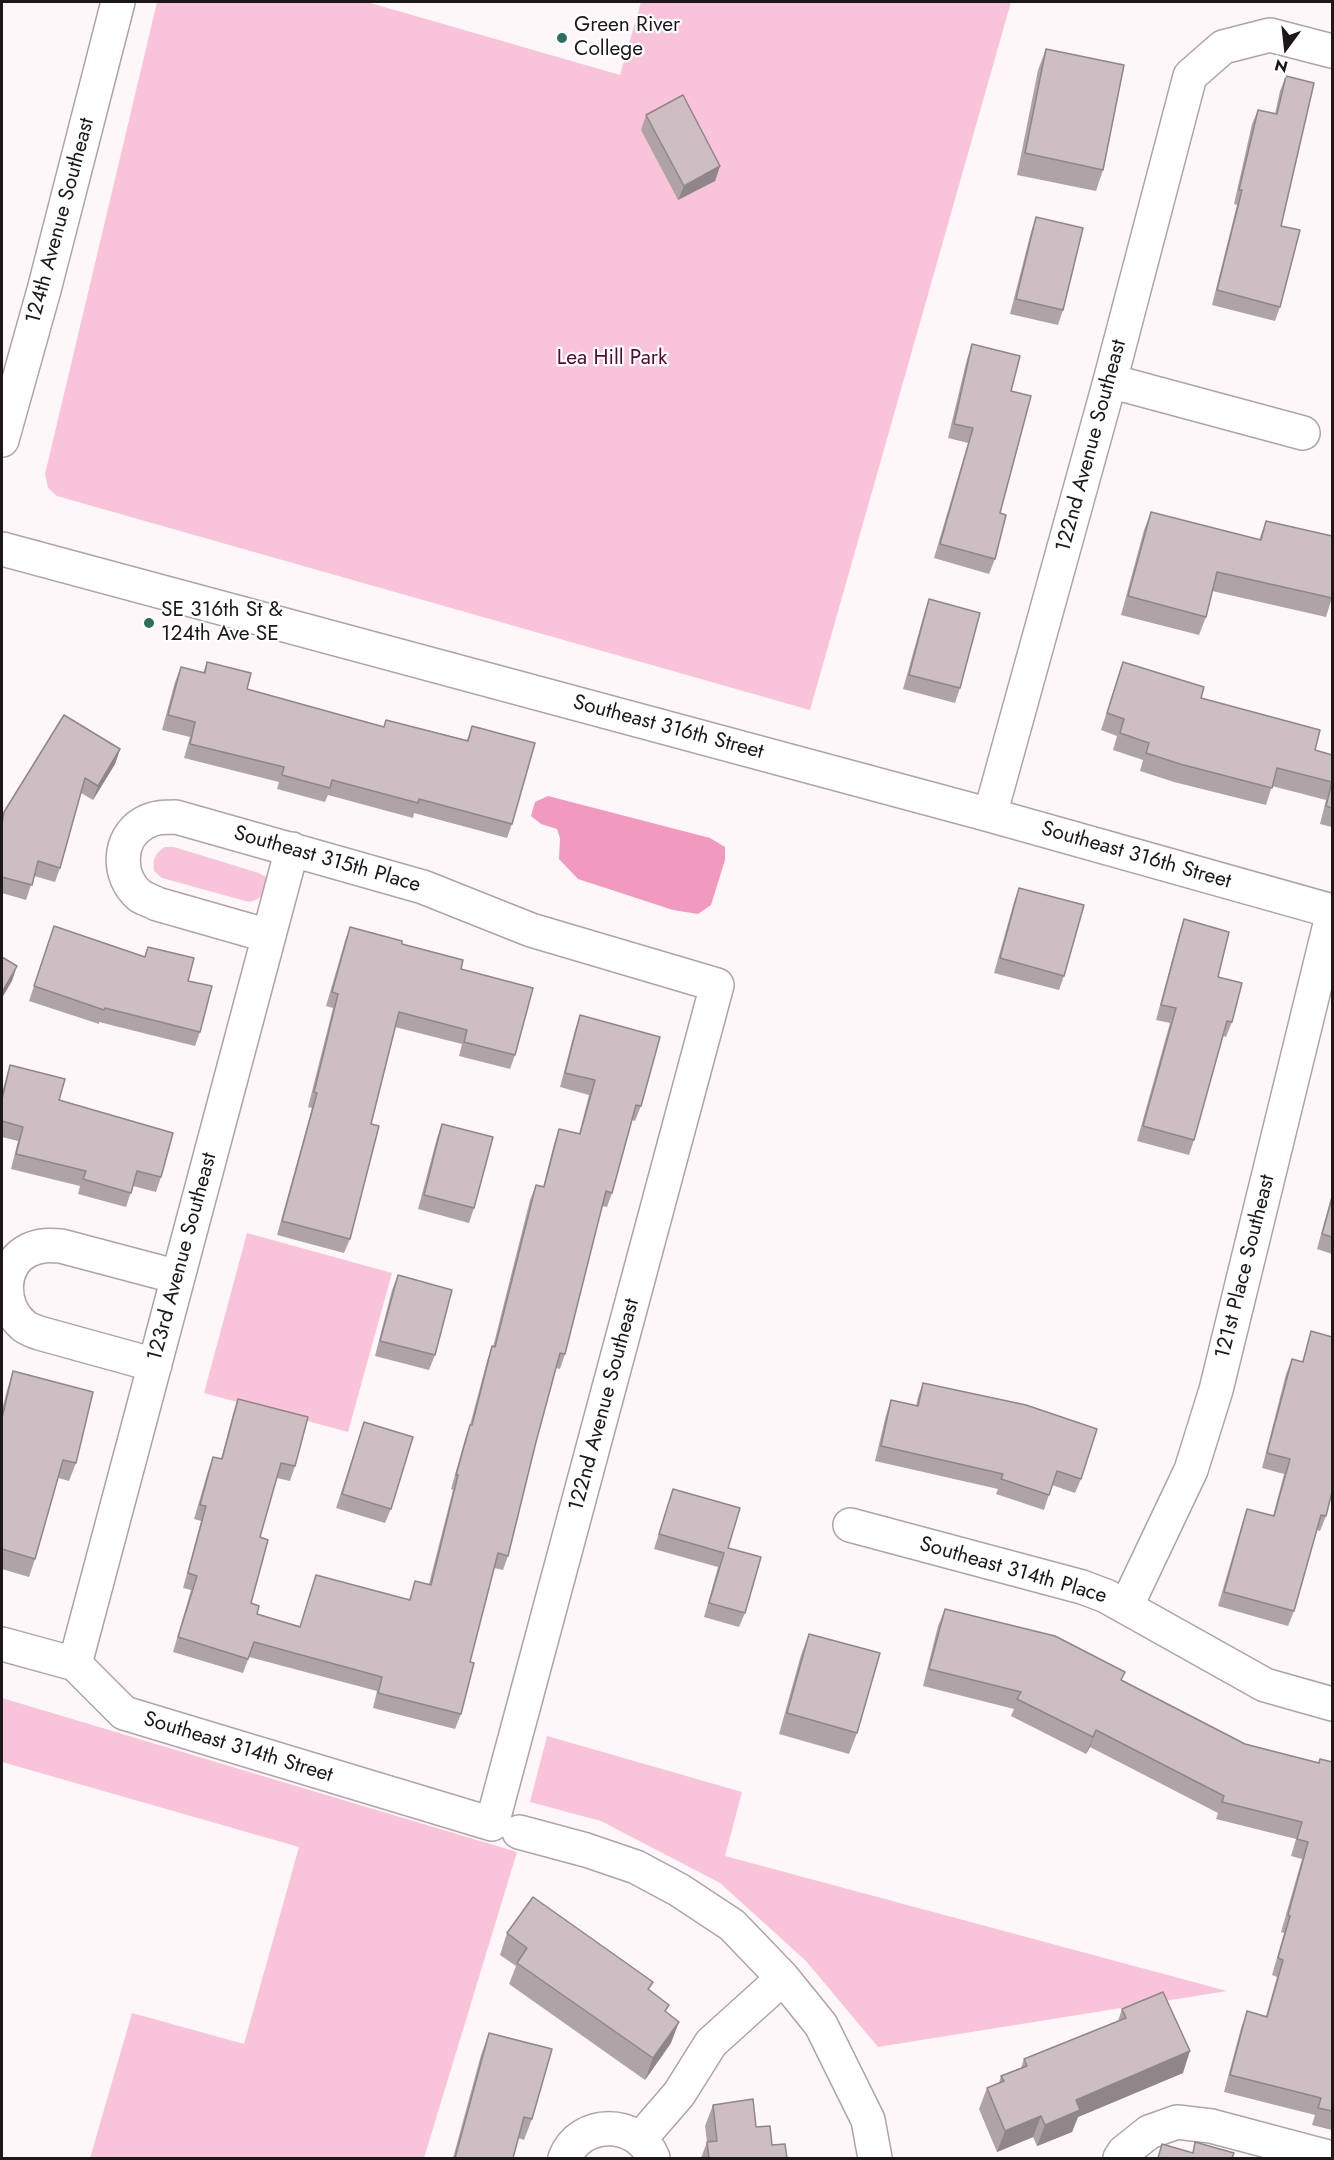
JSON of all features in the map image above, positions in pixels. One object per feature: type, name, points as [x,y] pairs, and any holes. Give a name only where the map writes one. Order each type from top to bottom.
[{"type":"street","name":"124th Avenue Southeast","points":[[2,440],[44,290],[118,2]]},
{"type":"street","name":"122nd Avenue Southeast","points":[[990,815],[1110,381],[1190,76],[1223,47],[1270,35],[1332,51]]},
{"type":"street","points":[[1110,381],[1303,434]]},
{"type":"street","name":"Southeast 316th Street","points":[[2,549],[990,815],[1332,911]]},
{"type":"street","name":"Southeast 315th Place","points":[[268,936],[157,904],[141,897],[129,884],[123,868],[123,851],[130,836],[142,824],[158,817],[176,817],[423,887],[531,930],[717,985]]},
{"type":"street","name":"123rd Avenue Southeast","points":[[75,1664],[292,849]]},
{"type":"street","name":"121st Place Southeast","points":[[1126,1606],[1191,1470],[1216,1390],[1332,916]]},
{"type":"street","name":"122nd Avenue Southeast","points":[[505,1828],[717,985]]},
{"type":"street","points":[[155,1365],[39,1333],[23,1326],[11,1313],[5,1296],[6,1279],[14,1263],[27,1251],[44,1245],[61,1246],[178,1277]]},
{"type":"street","name":"Southeast 314th Place","points":[[850,1525],[1082,1587],[1126,1606],[1265,1685],[1332,1704]]},
{"type":"street","name":"Southeast 314th Street","points":[[2,1644],[75,1664],[124,1713],[505,1828],[586,1850],[636,1867],[680,1890],[732,1924],[783,1978]]},
{"type":"street","points":[[565,2158],[574,2143],[584,2134],[597,2129],[612,2128],[627,2131],[647,2149],[711,2043],[783,1978],[821,2025],[867,2120],[875,2158]]},
{"type":"street","points":[[1120,2158],[1149,2132],[1177,2122],[1211,2126],[1332,2158]]},
{"type":"green space","name":"Lea Hill Park","points":[[157,2],[367,2],[620,75],[641,2],[1011,2],[810,710],[57,496],[48,488],[45,474]]},
{"type":"green space","points":[[165,847],[174,847],[259,873],[266,877],[264,894],[249,902],[162,878],[154,871],[154,863],[158,852]]},
{"type":"green space","points":[[247,1233],[392,1273],[348,1432],[204,1393]]},
{"type":"green space","points":[[2,1698],[517,1852],[424,2158],[90,2158],[132,2013],[244,2044],[299,1847],[2,1762]]},
{"type":"green space","points":[[547,1736],[742,1792],[725,1856],[1227,1991],[878,2047],[806,1961],[720,1883],[601,1821],[530,1802]]},
{"type":"shaded area","points":[[548,796],[710,838],[725,847],[725,860],[711,905],[698,914],[673,910],[578,879],[559,859],[560,838],[557,829],[541,824],[531,816],[535,802]]},
{"type":"building","points":[[1046,49],[1124,65],[1103,170],[1025,153]]},
{"type":"building","points":[[1286,76],[1314,83],[1281,226],[1300,230],[1280,307],[1217,290],[1242,190],[1239,190],[1258,110],[1277,114]]},
{"type":"building","points":[[683,95],[720,166],[684,186],[646,115]]},
{"type":"building","points":[[1036,217],[1083,228],[1063,310],[1016,299]]},
{"type":"building","points":[[972,344],[1020,356],[1011,391],[1031,396],[1000,513],[1006,515],[995,559],[940,544],[973,428],[954,424]]},
{"type":"building","points":[[1151,512],[1261,540],[1266,521],[1332,536],[1332,598],[1217,572],[1206,617],[1128,596]]},
{"type":"building","points":[[929,599],[980,613],[960,688],[909,675]]},
{"type":"building","points":[[207,662],[251,673],[247,689],[384,727],[386,720],[468,741],[472,726],[535,743],[512,824],[419,799],[418,803],[332,780],[330,788],[282,775],[284,767],[190,744],[195,722],[168,715],[181,667],[205,673]]},
{"type":"building","points":[[1123,662],[1204,687],[1201,698],[1320,730],[1315,750],[1332,755],[1332,782],[1277,768],[1272,788],[1146,753],[1149,743],[1120,733],[1124,719],[1107,713]]},
{"type":"building","points":[[64,715],[120,749],[98,786],[85,778],[60,868],[38,861],[32,885],[2,877],[4,812]]},
{"type":"building","points":[[1332,782],[1332,808],[1326,806]]},
{"type":"building","points":[[1019,888],[1084,905],[1064,976],[1000,958]]},
{"type":"building","points":[[1184,919],[1229,932],[1218,977],[1242,983],[1232,1022],[1227,1021],[1194,1140],[1143,1126],[1176,1008],[1161,1005]]},
{"type":"building","points":[[54,926],[145,957],[148,947],[194,958],[188,981],[212,986],[200,1032],[105,1008],[104,1010],[34,986]]},
{"type":"building","points":[[350,927],[463,960],[461,969],[533,988],[515,1055],[464,1042],[467,1030],[399,1012],[371,1124],[379,1126],[350,1239],[282,1221],[317,1093],[314,1092],[338,994],[332,992]]},
{"type":"building","points":[[2,957],[17,966],[2,992]]},
{"type":"building","points":[[580,1015],[660,1037],[641,1106],[636,1105],[612,1193],[606,1191],[565,1354],[560,1353],[508,1556],[498,1553],[470,1662],[474,1663],[461,1714],[378,1693],[382,1677],[254,1642],[248,1659],[178,1637],[197,1576],[188,1573],[206,1506],[200,1505],[213,1457],[222,1459],[238,1399],[308,1417],[295,1466],[281,1463],[260,1537],[268,1540],[251,1603],[259,1606],[257,1614],[300,1627],[316,1575],[410,1600],[415,1581],[431,1585],[458,1475],[456,1475],[470,1425],[472,1425],[492,1346],[495,1347],[536,1185],[544,1187],[559,1129],[580,1134],[595,1080],[565,1073]]},
{"type":"building","points":[[10,1065],[65,1079],[59,1100],[173,1133],[161,1177],[137,1171],[131,1193],[83,1179],[86,1171],[16,1154],[23,1127],[2,1121],[2,1099]]},
{"type":"building","points":[[442,1124],[493,1137],[474,1208],[424,1195]]},
{"type":"building","points":[[1332,1198],[1332,1237],[1322,1234]]},
{"type":"building","points":[[398,1275],[452,1290],[435,1355],[380,1341]]},
{"type":"building","points":[[1311,1331],[1332,1337],[1332,1492],[1326,1516],[1321,1515],[1294,1611],[1224,1592],[1247,1509],[1274,1516],[1290,1459],[1267,1453],[1292,1359],[1303,1362]]},
{"type":"building","points":[[13,1371],[93,1392],[76,1463],[63,1460],[35,1559],[2,1549],[2,1418]]},
{"type":"building","points":[[923,1383],[1026,1405],[1097,1429],[1081,1479],[1057,1471],[1049,1495],[1001,1479],[1003,1474],[881,1446],[891,1400],[918,1406]]},
{"type":"building","points":[[364,1422],[413,1437],[391,1509],[342,1494]]},
{"type":"building","points":[[673,1489],[740,1508],[728,1548],[761,1557],[745,1613],[709,1603],[724,1553],[659,1534]]},
{"type":"building","points":[[945,1609],[1055,1636],[1125,1672],[1121,1680],[1245,1744],[1319,1763],[1320,1759],[1332,1762],[1332,2111],[1318,2108],[1321,2098],[1230,2075],[1247,2011],[1267,2017],[1283,1960],[1278,1958],[1290,1916],[1288,1915],[1308,1842],[1297,1839],[1302,1822],[1222,1802],[1224,1796],[1096,1730],[1093,1737],[1017,1699],[1021,1692],[929,1669]]},
{"type":"building","points":[[809,1634],[880,1653],[857,1733],[787,1713]]},
{"type":"building","points":[[533,1897],[653,1982],[648,1989],[669,2005],[665,2011],[679,2022],[653,2058],[517,1963],[527,1948],[507,1933]]},
{"type":"building","points":[[1163,1992],[1190,2051],[1076,2100],[1080,2110],[1045,2125],[1041,2116],[1005,2131],[987,2088],[1004,2081],[1001,2076],[1027,2066],[1024,2059],[1126,2018],[1122,2009]]},
{"type":"building","points":[[489,2033],[552,2049],[532,2119],[524,2117],[513,2158],[455,2158]]},
{"type":"building","points":[[753,2099],[756,2127],[770,2126],[772,2145],[785,2144],[787,2158],[709,2158],[707,2142],[717,2141],[713,2105]]},
{"type":"building","points":[[1195,2142],[1234,2153],[1232,2158],[1158,2158],[1162,2144],[1193,2153]]},
{"type":"place","name":"Green River College","points":[[562,38]]},
{"type":"place","name":"SE 316th St & 124th Ave SE","points":[[149,623]]}]
